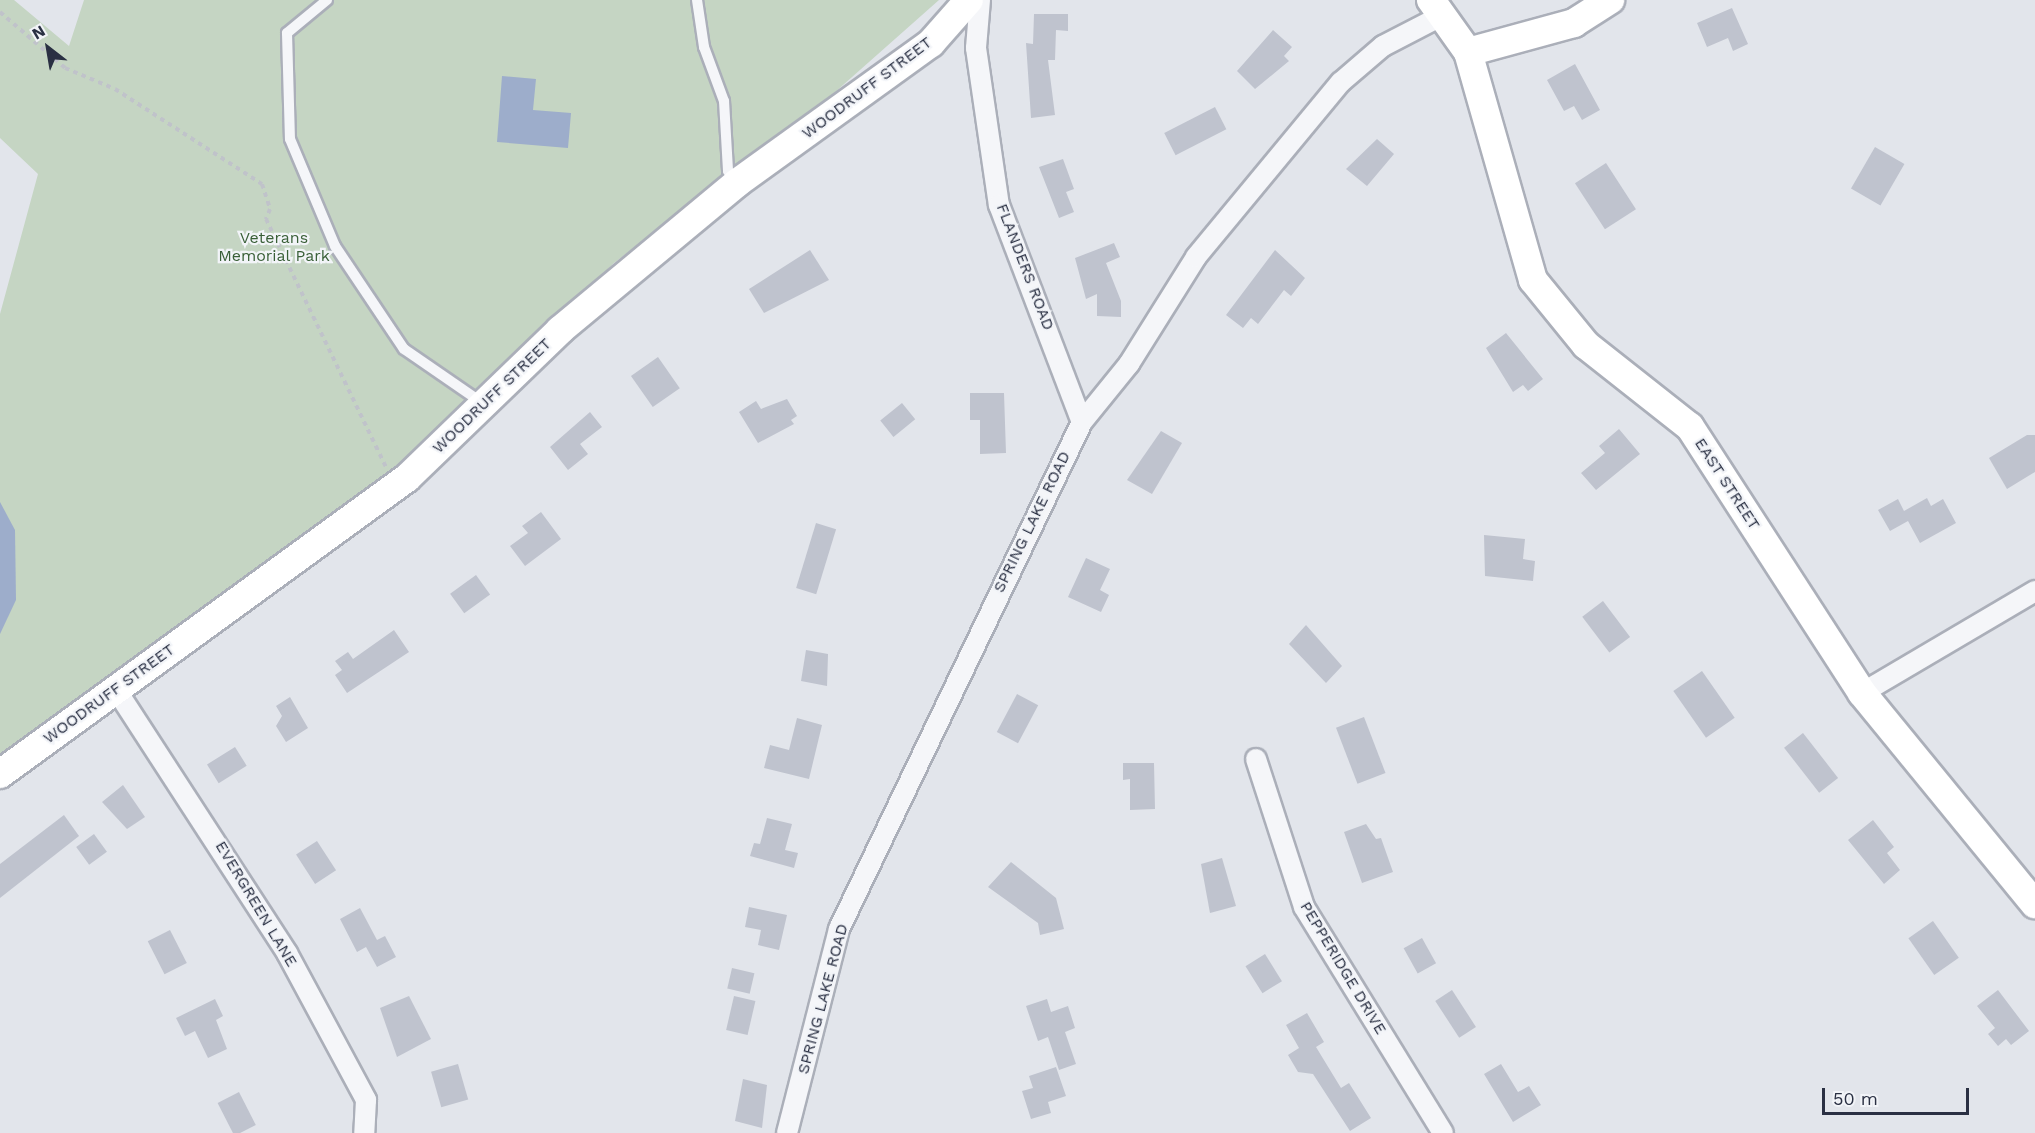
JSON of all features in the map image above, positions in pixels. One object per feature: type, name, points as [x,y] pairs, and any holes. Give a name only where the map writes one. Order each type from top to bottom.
[{"type":"street","name":"WOODRUFF STREET","points":[[0,774],[115,688],[398,485],[560,330],[737,183],[931,43],[969,0]]},
{"type":"street","name":"FLANDERS ROAD","points":[[980,0],[976,48],[999,205],[1082,422]]},
{"type":"street","points":[[1436,8],[1468,52],[1574,23],[1610,0]]},
{"type":"street","name":"SPRING LAKE ROAD","points":[[787,1133],[839,929],[1082,422],[1129,364],[1196,256],[1341,82],[1383,46],[1436,8]]},
{"type":"street","name":"EAST STREET","points":[[1468,52],[1533,280],[1586,345],[1690,427],[1862,693],[2035,904]]},
{"type":"street","points":[[1862,693],[2035,591]]},
{"type":"street","name":"EVERGREEN LANE","points":[[115,688],[287,954],[366,1100],[364,1133]]},
{"type":"street","name":"PEPPERIDGE DRIVE","points":[[1256,759],[1304,907],[1443,1133]]},
{"type":"lane","points":[[327,0],[287,33],[290,139],[335,246],[404,349],[484,404]]},
{"type":"lane","points":[[697,0],[704,47],[724,101],[728,171],[737,183]]},
{"type":"path","points":[[0,12],[65,68],[115,89],[262,184],[270,209],[266,219],[372,446],[398,485]]},
{"type":"green space","name":"Veterans Memorial Park","points":[[0,0],[14,0],[69,46],[84,0],[939,0],[834,93],[614,263],[421,450],[0,763],[0,314],[38,174],[0,138]]},
{"type":"water","points":[[502,76],[536,79],[533,110],[571,113],[568,148],[497,142]]},
{"type":"water","points":[[0,502],[15,530],[16,600],[0,634]]},
{"type":"building","points":[[1732,8],[1748,44],[1733,51],[1728,38],[1707,47],[1697,23]]},
{"type":"building","points":[[1034,14],[1068,14],[1068,31],[1056,30],[1055,60],[1048,60],[1055,115],[1031,118],[1026,43],[1033,44]]},
{"type":"building","points":[[1273,30],[1292,47],[1284,56],[1289,61],[1255,89],[1237,71]]},
{"type":"building","points":[[1575,64],[1600,110],[1582,120],[1574,106],[1564,111],[1547,80]]},
{"type":"building","points":[[1215,107],[1226,129],[1176,155],[1164,133]]},
{"type":"building","points":[[1377,139],[1394,154],[1367,186],[1346,169]]},
{"type":"building","points":[[1875,147],[1904,164],[1880,206],[1851,189]]},
{"type":"building","points":[[1063,159],[1074,189],[1066,192],[1074,212],[1059,218],[1039,167]]},
{"type":"building","points":[[1606,163],[1636,209],[1605,229],[1575,183]]},
{"type":"building","points":[[1114,243],[1120,257],[1106,263],[1121,301],[1121,317],[1097,316],[1097,294],[1086,299],[1075,258]]},
{"type":"building","points":[[810,250],[829,280],[764,313],[749,289]]},
{"type":"building","points":[[1275,250],[1305,278],[1291,296],[1284,290],[1258,324],[1251,318],[1243,328],[1226,315]]},
{"type":"building","points":[[1506,333],[1543,379],[1528,391],[1523,385],[1513,392],[1486,348]]},
{"type":"building","points":[[658,357],[680,388],[653,407],[631,376]]},
{"type":"building","points":[[970,393],[1004,393],[1006,453],[980,454],[980,420],[970,420]]},
{"type":"building","points":[[787,399],[797,416],[791,420],[794,424],[758,443],[739,412],[756,401],[761,409]]},
{"type":"building","points":[[902,403],[915,419],[893,437],[880,421]]},
{"type":"building","points":[[590,412],[602,427],[580,444],[588,454],[568,470],[550,447]]},
{"type":"building","points":[[1619,429],[1640,454],[1596,490],[1581,473],[1605,453],[1599,446]]},
{"type":"building","points":[[1161,431],[1182,443],[1152,494],[1127,480]]},
{"type":"building","points":[[2027,435],[2035,435],[2035,472],[2007,489],[1989,458]]},
{"type":"building","points":[[1927,498],[1931,506],[1943,499],[1956,523],[1920,543],[1908,521],[1890,531],[1878,510],[1898,499],[1904,511]]},
{"type":"building","points":[[541,512],[561,539],[525,566],[510,546],[528,533],[522,526]]},
{"type":"building","points":[[816,523],[836,529],[816,594],[796,588]]},
{"type":"building","points":[[1484,535],[1525,539],[1523,559],[1535,561],[1533,581],[1485,576]]},
{"type":"building","points":[[1086,558],[1110,569],[1100,590],[1109,595],[1101,612],[1068,597]]},
{"type":"building","points":[[476,575],[490,594],[464,613],[450,594]]},
{"type":"building","points":[[1603,601],[1630,637],[1609,653],[1582,617]]},
{"type":"building","points":[[1306,625],[1342,666],[1326,683],[1289,644]]},
{"type":"building","points":[[394,630],[409,652],[347,693],[335,675],[342,670],[335,661],[348,652],[353,659]]},
{"type":"building","points":[[806,650],[828,654],[827,686],[801,681]]},
{"type":"building","points":[[1702,671],[1735,718],[1706,738],[1673,691]]},
{"type":"building","points":[[1017,694],[1038,705],[1018,743],[997,732]]},
{"type":"building","points":[[290,697],[308,728],[286,742],[276,726],[282,716],[276,706]]},
{"type":"building","points":[[1364,717],[1386,773],[1357,784],[1336,728]]},
{"type":"building","points":[[797,718],[822,725],[809,779],[764,768],[770,745],[789,750]]},
{"type":"building","points":[[1803,733],[1838,778],[1819,793],[1784,748]]},
{"type":"building","points":[[235,747],[247,766],[219,783],[207,764]]},
{"type":"building","points":[[1123,763],[1154,763],[1155,809],[1130,810],[1130,779],[1123,780]]},
{"type":"building","points":[[123,785],[145,817],[127,829],[102,802]]},
{"type":"building","points":[[64,815],[79,836],[0,898],[0,864]]},
{"type":"building","points":[[767,818],[792,824],[785,850],[798,853],[794,868],[750,856],[754,843],[760,844]]},
{"type":"building","points":[[1873,820],[1894,847],[1887,853],[1900,870],[1884,884],[1848,840]]},
{"type":"building","points":[[1366,824],[1376,839],[1381,838],[1393,872],[1362,883],[1344,832]]},
{"type":"building","points":[[94,834],[107,852],[89,865],[76,847]]},
{"type":"building","points":[[317,841],[336,870],[315,884],[296,855]]},
{"type":"building","points":[[1222,858],[1236,906],[1210,913],[1201,864]]},
{"type":"building","points":[[1011,862],[1056,898],[1064,929],[1040,935],[1038,923],[988,887]]},
{"type":"building","points":[[749,907],[787,915],[779,950],[758,945],[761,930],[745,927]]},
{"type":"building","points":[[360,908],[377,940],[385,936],[396,957],[377,967],[366,947],[357,952],[340,919]]},
{"type":"building","points":[[1933,921],[1959,958],[1934,975],[1908,938]]},
{"type":"building","points":[[170,930],[187,963],[165,974],[148,941]]},
{"type":"building","points":[[1422,938],[1436,963],[1418,974],[1404,948]]},
{"type":"building","points":[[1265,954],[1282,981],[1262,993],[1245,966]]},
{"type":"building","points":[[732,968],[754,973],[750,994],[727,988]]},
{"type":"building","points":[[1452,990],[1476,1027],[1459,1038],[1435,1001]]},
{"type":"building","points":[[1998,990],[2029,1031],[2011,1045],[2006,1039],[1998,1046],[1988,1034],[1995,1028],[1977,1006]]},
{"type":"building","points":[[409,996],[431,1039],[397,1057],[380,1008]]},
{"type":"building","points":[[734,996],[755,1001],[748,1035],[726,1030]]},
{"type":"building","points":[[215,999],[223,1016],[216,1020],[227,1049],[208,1058],[195,1031],[185,1036],[176,1018]]},
{"type":"building","points":[[1047,999],[1051,1012],[1068,1006],[1075,1028],[1065,1032],[1076,1064],[1059,1070],[1048,1037],[1038,1041],[1026,1006]]},
{"type":"building","points":[[1307,1013],[1324,1042],[1316,1047],[1341,1088],[1349,1083],[1371,1118],[1350,1131],[1313,1074],[1298,1072],[1288,1055],[1299,1048],[1286,1025]]},
{"type":"building","points":[[458,1064],[468,1100],[441,1107],[431,1072]]},
{"type":"building","points":[[1501,1064],[1518,1092],[1529,1086],[1541,1105],[1513,1122],[1484,1074]]},
{"type":"building","points":[[1056,1067],[1066,1096],[1048,1102],[1051,1113],[1031,1119],[1022,1091],[1033,1088],[1029,1076]]},
{"type":"building","points":[[743,1079],[767,1085],[762,1128],[735,1121]]},
{"type":"building","points":[[239,1092],[256,1125],[240,1133],[233,1133],[218,1103]]}]
